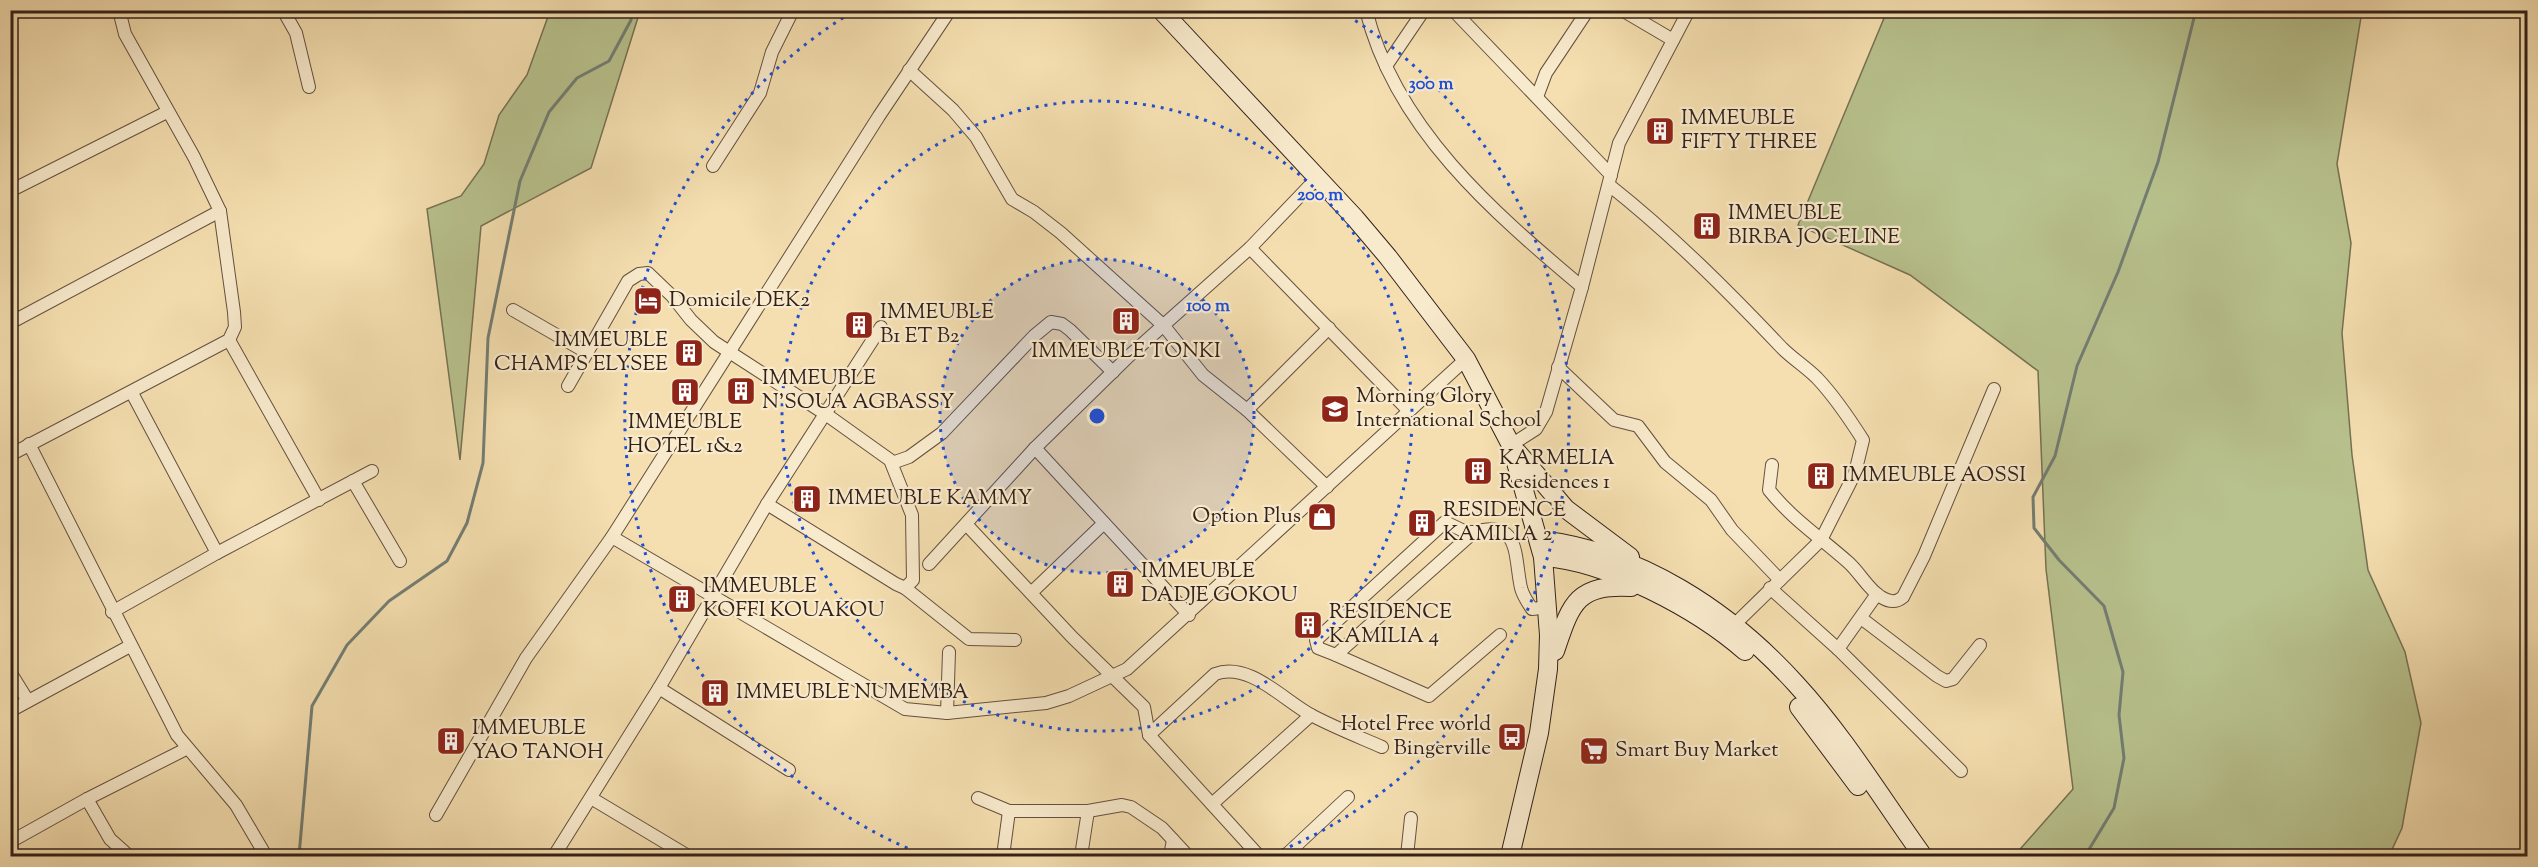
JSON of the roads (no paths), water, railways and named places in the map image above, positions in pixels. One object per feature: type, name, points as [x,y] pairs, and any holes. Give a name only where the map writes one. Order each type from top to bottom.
[{"type":"street","points":[[10,455],[132,393],[229,340],[235,327],[220,211],[194,157],[125,34],[119,10]]},
{"type":"street","points":[[283,10],[296,33],[309,87]]},
{"type":"street","points":[[713,166],[760,93],[772,52],[793,10]]},
{"type":"street","points":[[436,815],[526,658],[612,537],[909,70],[950,10]]},
{"type":"street","points":[[1161,10],[1317,177],[1388,257],[1466,359],[1480,381],[1511,445],[1541,549],[1548,607],[1548,669],[1539,733],[1510,856]]},
{"type":"street","points":[[1366,10],[1373,39],[1409,110],[1457,170],[1489,205],[1582,287]]},
{"type":"street","points":[[1386,66],[1424,10]]},
{"type":"street","points":[[1453,10],[1537,97],[1610,180],[1815,377],[1847,414],[1863,441],[1855,473],[1821,540],[1734,625]]},
{"type":"street","points":[[1537,97],[1546,73],[1588,10]]},
{"type":"street","points":[[1622,10],[1673,40]]},
{"type":"street","points":[[1511,445],[1536,429],[1546,412],[1622,136],[1689,10]]},
{"type":"street","points":[[909,70],[953,110],[976,137],[1012,199],[1034,212],[1061,233],[1164,327],[1203,375],[1247,410],[1327,487]]},
{"type":"street","points":[[10,191],[167,112]]},
{"type":"street","points":[[929,564],[1035,448],[1113,372],[1250,248],[1317,177]]},
{"type":"street","points":[[10,323],[220,211]]},
{"type":"street","points":[[1250,248],[1408,410]]},
{"type":"street","points":[[568,387],[628,281],[639,274],[648,273],[672,296],[691,320],[729,353],[885,454],[892,463],[912,515],[913,580],[905,588]]},
{"type":"street","points":[[513,310],[586,352]]},
{"type":"street","points":[[892,463],[909,457],[942,433],[1051,322],[1062,324],[1070,330],[1113,372]]},
{"type":"street","points":[[554,856],[659,688],[767,504],[827,415],[881,327]]},
{"type":"street","points":[[1247,410],[1329,328]]},
{"type":"street","points":[[229,340],[319,500]]},
{"type":"street","points":[[612,537],[897,705],[915,711],[947,713],[1052,702],[1127,669],[1189,615],[1408,410],[1466,359]]},
{"type":"street","points":[[1558,367],[1614,420],[1638,426],[1665,462],[1711,500],[1775,584],[1961,771]]},
{"type":"street","points":[[1772,465],[1769,490],[1788,513],[1849,563],[1877,594],[1892,602],[1903,597],[1924,556],[1994,389]]},
{"type":"street","points":[[132,393],[217,553]]},
{"type":"street","points":[[29,444],[112,612],[177,735],[186,749],[236,805],[266,856]]},
{"type":"street","points":[[1511,445],[1566,509],[1650,581],[1732,639],[1777,681],[1806,715],[1909,856]]},
{"type":"street","points":[[1035,448],[1189,615]]},
{"type":"street","points":[[112,612],[217,553],[372,471]]},
{"type":"street","points":[[353,481],[400,561]]},
{"type":"street","points":[[767,504],[905,588],[969,639],[1015,640]]},
{"type":"street","points":[[1500,635],[1429,696],[1318,648],[1316,640],[1445,522],[1466,532],[1489,528],[1503,532],[1512,539],[1517,555],[1521,588],[1528,602],[1532,609],[1548,607]]},
{"type":"street","points":[[1031,593],[1104,523]]},
{"type":"street","points":[[966,524],[1112,677],[1144,707],[1149,735],[1259,856]]},
{"type":"street","points":[[1336,655],[1474,532]]},
{"type":"street","points":[[1541,549],[1650,581],[1734,625],[1770,656],[1831,727],[1923,856]]},
{"type":"street","points":[[1548,669],[1569,613],[1590,590],[1650,581]]},
{"type":"street","points":[[1838,649],[1877,594]]},
{"type":"street","points":[[1861,618],[1946,681],[1953,679],[1980,645]]},
{"type":"street","points":[[10,711],[130,646]]},
{"type":"street","points":[[947,713],[949,652]]},
{"type":"street","points":[[1149,735],[1215,674],[1227,670],[1243,674],[1279,692],[1311,716],[1382,747]]},
{"type":"street","points":[[10,672],[28,701]]},
{"type":"street","points":[[659,688],[789,770]]},
{"type":"street","points":[[1212,804],[1311,716]]},
{"type":"street","points":[[10,842],[87,799],[186,749]]},
{"type":"street","points":[[1286,856],[1348,797]]},
{"type":"street","points":[[591,798],[688,856]]},
{"type":"street","points":[[978,798],[1009,811],[1131,807],[1162,828],[1188,856]]},
{"type":"street","points":[[87,799],[110,839],[129,856]]},
{"type":"street","points":[[1081,856],[1088,810]]},
{"type":"street","points":[[1003,856],[1009,811]]},
{"type":"street","points":[[1407,856],[1411,818]]},
{"type":"street","points":[[1170,856],[1173,840]]},
{"type":"waterway","points":[[299,856],[312,706],[347,645],[389,601],[447,561],[467,523],[483,463],[488,338],[520,181],[549,112],[577,78],[609,61],[631,20],[632,10]]},
{"type":"waterway","points":[[2085,856],[2114,808],[2124,758],[2119,715],[2123,672],[2104,606],[2059,560],[2034,528],[2033,497],[2055,456],[2077,366],[2118,272],[2158,162],[2196,10]]},
{"type":"place","name":"IMMEUBLE FIFTY THREE","points":[[1660,131]]},
{"type":"place","name":"IMMEUBLE BIRBA JOCELINE","points":[[1707,226]]},
{"type":"place","name":"Domicile DEK2","points":[[648,301]]},
{"type":"place","name":"IMMEUBLE TONKI","points":[[1126,321]]},
{"type":"place","name":"IMMEUBLE B1 ET B2","points":[[859,325]]},
{"type":"place","name":"IMMEUBLE CHAMPS ELYSEE","points":[[689,353]]},
{"type":"place","name":"IMMEUBLE N'SOUA AGBASSY","points":[[741,391]]},
{"type":"place","name":"IMMEUBLE HOTEL 1&2","points":[[685,392]]},
{"type":"place","name":"Morning Glory International School","points":[[1335,409]]},
{"type":"place","name":"KARMELIA Residences 1","points":[[1478,471]]},
{"type":"place","name":"IMMEUBLE AOSSI","points":[[1821,476]]},
{"type":"place","name":"IMMEUBLE KAMMY","points":[[807,499]]},
{"type":"place","name":"Option Plus","points":[[1322,517]]},
{"type":"place","name":"RESIDENCE KAMILIA 2","points":[[1422,523]]},
{"type":"place","name":"IMMEUBLE DADJE GOKOU","points":[[1120,584]]},
{"type":"place","name":"IMMEUBLE KOFFI KOUAKOU","points":[[682,599]]},
{"type":"place","name":"RESIDENCE KAMILIA 4","points":[[1308,625]]},
{"type":"place","name":"IMMEUBLE NUMEMBA","points":[[715,693]]},
{"type":"place","name":"Hotel Free world Bingerville","points":[[1512,737]]},
{"type":"place","name":"IMMEUBLE YAO TANOH","points":[[451,741]]},
{"type":"place","name":"Smart Buy Market","points":[[1594,751]]}]
